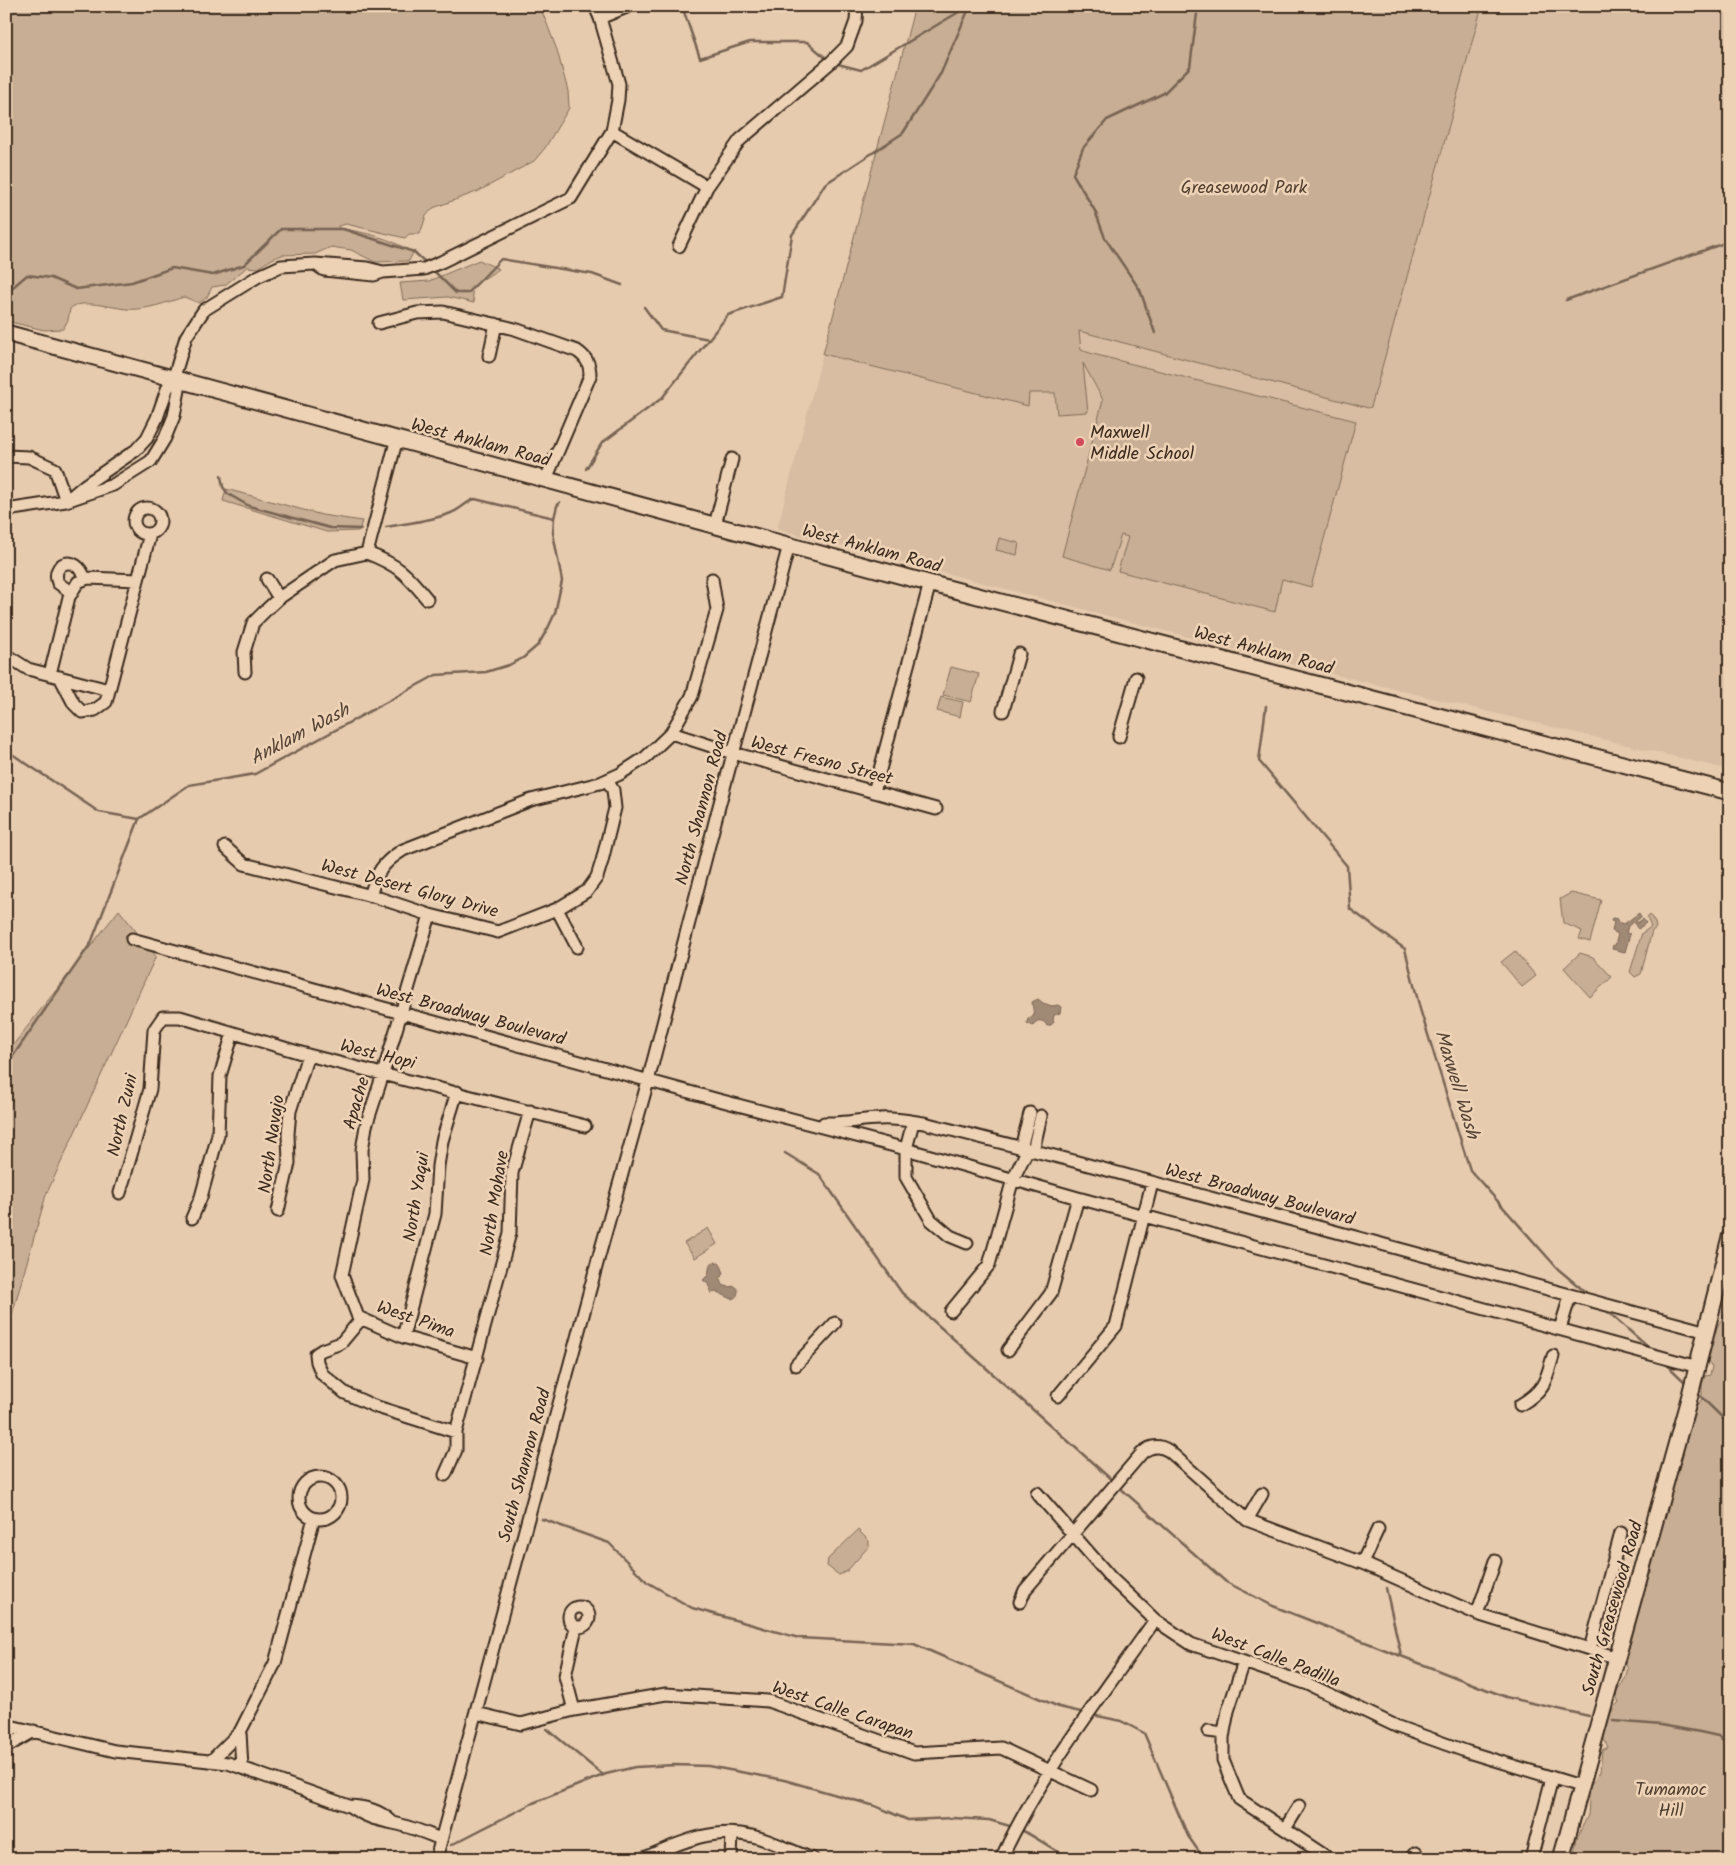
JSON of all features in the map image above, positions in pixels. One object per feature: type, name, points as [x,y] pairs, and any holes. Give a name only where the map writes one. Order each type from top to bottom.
[{"type":"main road","name":"West Anklam Road","points":[[6,333],[930,583],[1730,792]]},
{"type":"main road","name":"South Greasewood Road","points":[[1561,1859],[1698,1368],[1730,1237]]},
{"type":"street","points":[[66,501],[136,450],[147,438],[157,418],[167,389],[174,377],[186,337],[204,310],[257,277],[281,266],[314,264],[357,267],[383,272],[424,269],[571,198],[612,131],[618,100],[619,84],[595,6]]},
{"type":"street","points":[[600,18],[629,6]]},
{"type":"street","points":[[679,246],[707,187],[740,140],[831,62],[846,46],[856,21],[857,6]]},
{"type":"street","points":[[612,131],[707,187]]},
{"type":"street","points":[[379,323],[417,313],[453,314],[515,329],[577,351],[592,360],[590,376],[546,480]]},
{"type":"street","points":[[490,356],[496,324]]},
{"type":"street","points":[[6,510],[66,501],[113,485],[151,461],[165,438],[174,416],[179,390],[174,377]]},
{"type":"street","points":[[367,553],[397,438]]},
{"type":"street","points":[[6,456],[29,457],[56,469],[66,501]]},
{"type":"street","points":[[714,525],[732,459]]},
{"type":"street","points":[[138,580],[85,580],[78,582],[72,593],[55,676],[74,704],[82,712],[95,710],[106,702],[109,690],[138,580],[150,534]]},
{"type":"street","name":"North Shannon Road","points":[[648,1081],[789,545]]},
{"type":"street","points":[[245,672],[244,652],[253,623],[279,598],[335,560],[367,553],[387,561],[410,577],[427,599]]},
{"type":"street","points":[[72,593],[58,583],[56,575],[60,567],[68,563],[76,565],[82,571],[85,580]]},
{"type":"street","points":[[267,579],[279,598]]},
{"type":"street","points":[[370,896],[383,866],[388,860],[403,850],[532,800],[607,780],[646,757],[671,733],[692,696],[717,610],[712,579]]},
{"type":"street","points":[[874,792],[930,583]]},
{"type":"street","points":[[1003,711],[1019,654]]},
{"type":"street","points":[[6,655],[28,669],[109,690]]},
{"type":"street","points":[[1119,737],[1136,678]]},
{"type":"street","name":"West Fresno Street","points":[[671,733],[733,753],[936,809]]},
{"type":"street","name":"West Desert Glory Drive","points":[[225,846],[244,864],[370,896],[430,915],[498,932],[558,909],[587,891],[597,877],[612,825],[615,808],[613,790],[607,780]]},
{"type":"street","points":[[558,909],[576,947]]},
{"type":"street","name":"Apache","points":[[342,1275],[363,1180],[362,1150],[366,1126],[430,915]]},
{"type":"street","name":"West Broadway Boulevard","points":[[132,939],[648,1081],[906,1149],[1698,1368]]},
{"type":"street","name":"West Hopi","points":[[163,1017],[180,1017],[308,1054],[585,1126]]},
{"type":"street","name":"North Zuni","points":[[120,1193],[150,1089],[154,1030],[163,1017]]},
{"type":"street","points":[[192,1218],[201,1197],[218,1135],[220,1076],[233,1033]]},
{"type":"street","name":"North Navajo","points":[[278,1211],[289,1163],[288,1134],[290,1111],[308,1054]]},
{"type":"street","name":"South Shannon Road","points":[[436,1859],[648,1081]]},
{"type":"street","name":"North Yaqui","points":[[404,1337],[435,1214],[442,1140],[457,1092]]},
{"type":"street","name":"North Mohave","points":[[445,1475],[456,1450],[456,1432],[510,1233],[512,1173],[530,1111]]},
{"type":"street","points":[[951,1311],[989,1265],[1014,1179],[1027,1149],[1035,1115]]},
{"type":"street","name":"West Broadway Boulevard","points":[[800,1121],[844,1123],[880,1119],[913,1122],[1027,1149],[1707,1332]]},
{"type":"street","points":[[913,1122],[906,1149],[906,1177],[931,1220],[950,1236],[967,1242]]},
{"type":"street","points":[[1058,1396],[1116,1326],[1152,1183]]},
{"type":"street","points":[[1008,1350],[1051,1294],[1078,1198]]},
{"type":"street","name":"West Pima","points":[[342,1275],[358,1317],[361,1319],[404,1337],[477,1358]]},
{"type":"street","points":[[1560,1329],[1570,1296]]},
{"type":"street","points":[[361,1319],[340,1343],[316,1354],[322,1374],[346,1393],[374,1406],[456,1432]]},
{"type":"street","points":[[796,1365],[834,1323]]},
{"type":"street","points":[[1520,1405],[1533,1397],[1544,1386],[1553,1356]]},
{"type":"street","points":[[1020,1602],[1025,1590],[1072,1533],[1142,1453],[1154,1442],[1170,1451],[1247,1520],[1362,1563],[1477,1614],[1618,1658]]},
{"type":"street","name":"West Calle Padilla","points":[[1036,1493],[1111,1578],[1155,1620],[1191,1644],[1308,1684],[1398,1727],[1468,1752],[1580,1786]]},
{"type":"street","points":[[1247,1520],[1262,1494]]},
{"type":"street","points":[[211,1762],[240,1732],[275,1662],[314,1518]]},
{"type":"street","points":[[1362,1563],[1378,1528]]},
{"type":"street","name":"South Greasewood Road","points":[[1590,1649],[1621,1533]]},
{"type":"street","points":[[1477,1614],[1495,1561]]},
{"type":"street","points":[[1001,1859],[1050,1769],[1155,1620]]},
{"type":"street","points":[[574,1710],[565,1676],[576,1627]]},
{"type":"street","points":[[1244,1662],[1228,1711],[1224,1733],[1223,1760],[1239,1799],[1330,1859]]},
{"type":"street","name":"West Calle Carapan","points":[[476,1713],[521,1724],[574,1710],[666,1694],[768,1701],[914,1753],[1000,1748],[1050,1769],[1091,1790]]},
{"type":"street","points":[[6,1725],[115,1750],[228,1763],[349,1806],[364,1807],[384,1814],[392,1822],[441,1839]]},
{"type":"street","points":[[6,1748],[34,1731]]},
{"type":"street","points":[[1208,1731],[1224,1733]]},
{"type":"street","points":[[240,1732],[242,1768]]},
{"type":"street","points":[[1531,1859],[1552,1778]]},
{"type":"street","points":[[1285,1829],[1299,1806]]},
{"type":"street","points":[[731,1859],[732,1834]]},
{"type":"street","points":[[642,1859],[697,1836],[732,1834],[753,1836],[813,1859]]},
{"type":"shaded area","points":[[1482,6],[1730,6],[1730,770],[1303,667],[777,529],[845,269],[1371,407]]},
{"type":"shaded area","points":[[1639,913],[1641,917],[1636,921],[1637,923],[1643,919],[1646,923],[1638,929],[1633,922],[1628,926],[1626,933],[1630,934],[1625,952],[1612,949],[1613,945],[1615,946],[1618,934],[1612,931],[1614,922],[1611,921],[1612,918],[1618,919],[1617,922],[1624,924]]},
{"type":"shaded area","points":[[1038,999],[1043,1003],[1061,1007],[1060,1013],[1054,1015],[1054,1022],[1051,1025],[1047,1026],[1044,1022],[1040,1021],[1037,1021],[1033,1026],[1027,1023],[1028,1018],[1034,1016],[1032,1002]]},
{"type":"shaded area","points":[[714,1262],[720,1263],[724,1273],[720,1279],[723,1285],[728,1287],[735,1286],[738,1290],[737,1296],[734,1298],[732,1299],[717,1292],[711,1293],[709,1285],[703,1280],[708,1275],[710,1264]]},
{"type":"green space","points":[[6,6],[540,6],[557,50],[568,91],[569,108],[545,148],[534,161],[479,191],[433,208],[426,216],[420,234],[409,234],[405,238],[346,224],[338,226],[339,228],[368,234],[395,243],[413,253],[409,261],[375,262],[351,250],[331,247],[315,254],[282,255],[258,268],[247,267],[225,285],[212,287],[207,297],[199,303],[184,297],[141,309],[81,304],[70,309],[68,320],[63,329],[44,330],[6,321]]},
{"type":"green space","name":"Greasewood Park","points":[[915,6],[1482,6],[1371,407],[1368,408],[1079,331],[1081,350],[1093,354],[1356,421],[1311,587],[1282,579],[1275,612],[1118,571],[1128,537],[1121,535],[1110,570],[1062,556],[1103,400],[1083,363],[1088,412],[1057,414],[1055,393],[1029,393],[1028,406],[823,354]]},
{"type":"green space","points":[[479,260],[499,269],[471,287],[474,303],[448,297],[403,300],[400,283],[429,281]]},
{"type":"green space","points":[[226,489],[322,515],[362,521],[359,531],[327,532],[223,501]]},
{"type":"green space","points":[[999,538],[1019,543],[1017,555],[996,550]]},
{"type":"green space","points":[[951,667],[979,674],[971,702],[943,695]]},
{"type":"green space","points":[[941,697],[963,702],[960,717],[937,711]]},
{"type":"green space","points":[[1571,893],[1601,900],[1590,942],[1579,939],[1582,931],[1563,923],[1560,899]]},
{"type":"green space","points":[[119,910],[156,956],[46,1195],[6,1336],[6,1054]]},
{"type":"green space","points":[[1650,915],[1656,928],[1652,931],[1641,974],[1635,977],[1630,972],[1642,933],[1651,927],[1647,918]]},
{"type":"green space","points":[[1515,951],[1536,976],[1522,987],[1501,962]]},
{"type":"green space","points":[[1580,953],[1593,957],[1612,977],[1590,997],[1564,968]]},
{"type":"green space","points":[[708,1228],[717,1244],[695,1258],[684,1243]]},
{"type":"green space","name":"Tumamoc Hill","points":[[1730,1296],[1730,1859],[1573,1859],[1577,1838],[1588,1815],[1590,1787],[1600,1772],[1602,1750],[1608,1747],[1603,1737],[1611,1713],[1619,1702],[1616,1696],[1617,1691],[1625,1679],[1628,1669],[1625,1662],[1626,1657],[1647,1573],[1651,1573],[1656,1538],[1675,1479],[1674,1476],[1689,1426],[1697,1405],[1702,1399],[1702,1384],[1705,1376],[1710,1375],[1712,1367],[1708,1361],[1717,1327],[1725,1314]]},
{"type":"green space","points":[[858,1530],[869,1541],[869,1546],[847,1571],[839,1575],[827,1566],[828,1559]]},
{"type":"waterway","points":[[682,6],[700,58],[750,42],[807,42],[827,59]]},
{"type":"waterway","points":[[834,63],[861,70],[969,6]]},
{"type":"waterway","name":"Anklam Wash","points":[[586,469],[602,443],[662,398],[728,315],[782,297],[792,235],[825,184],[903,133],[941,73],[970,6]]},
{"type":"waterway","points":[[1155,333],[1140,290],[1105,238],[1095,211],[1073,174],[1083,148],[1107,120],[1164,93],[1190,67],[1198,6]]},
{"type":"waterway","points":[[6,293],[27,275],[51,278],[76,289],[132,282],[172,268],[213,275],[244,265],[281,229],[343,229],[414,252],[424,261]]},
{"type":"waterway","points":[[1566,300],[1730,241]]},
{"type":"waterway","points":[[435,272],[456,293],[468,293],[501,259],[592,274],[622,285]]},
{"type":"waterway","points":[[644,307],[661,330],[709,339]]},
{"type":"waterway","points":[[221,476],[223,487],[228,494],[249,506],[330,528],[361,529]]},
{"type":"waterway","points":[[386,527],[443,516],[454,512],[475,499],[554,518]]},
{"type":"waterway","name":"Anklam Wash","points":[[6,1066],[91,943],[139,819],[189,785],[255,774],[436,675],[486,672],[509,665],[523,658],[538,645],[555,613],[562,581],[553,533],[554,518],[560,502]]},
{"type":"waterway","name":"Maxwell Wash","points":[[1266,706],[1259,761],[1347,866],[1350,909],[1405,949],[1420,1009],[1470,1170],[1558,1269],[1589,1295]]},
{"type":"waterway","points":[[6,750],[99,812],[139,819]]},
{"type":"waterway","points":[[785,1153],[819,1174],[902,1293],[1114,1482]]},
{"type":"waterway","name":"Maxwell Wash","points":[[1606,1310],[1649,1348]]},
{"type":"waterway","name":"Maxwell Wash","points":[[1664,1362],[1687,1384]]},
{"type":"waterway","name":"Maxwell Wash","points":[[1697,1393],[1725,1420],[1730,1422]]},
{"type":"waterway","points":[[1118,1486],[1226,1582],[1273,1606],[1506,1697],[1589,1716]]},
{"type":"waterway","points":[[542,1519],[609,1543],[647,1582],[692,1608],[799,1638],[914,1644],[1059,1707],[1085,1713]]},
{"type":"waterway","points":[[1386,1588],[1401,1655]]},
{"type":"waterway","points":[[1093,1715],[1121,1721],[1144,1733],[1188,1836],[1204,1859]]},
{"type":"waterway","points":[[1613,1721],[1661,1725],[1700,1732],[1718,1736],[1730,1745]]},
{"type":"waterway","points":[[547,1729],[603,1775]]},
{"type":"waterway","points":[[451,1845],[533,1803],[606,1774],[635,1767],[675,1765],[708,1766],[784,1780],[875,1806],[908,1820],[953,1818],[989,1820],[1013,1827]]},
{"type":"waterway","points":[[1019,1829],[1074,1859]]},
{"type":"waterway","points":[[160,1859],[163,1857],[187,1859]]},
{"type":"waterway","points":[[1590,1857],[1594,1859]]},
{"type":"place","name":"Maxwell Middle School","points":[[1080,442]]}]
